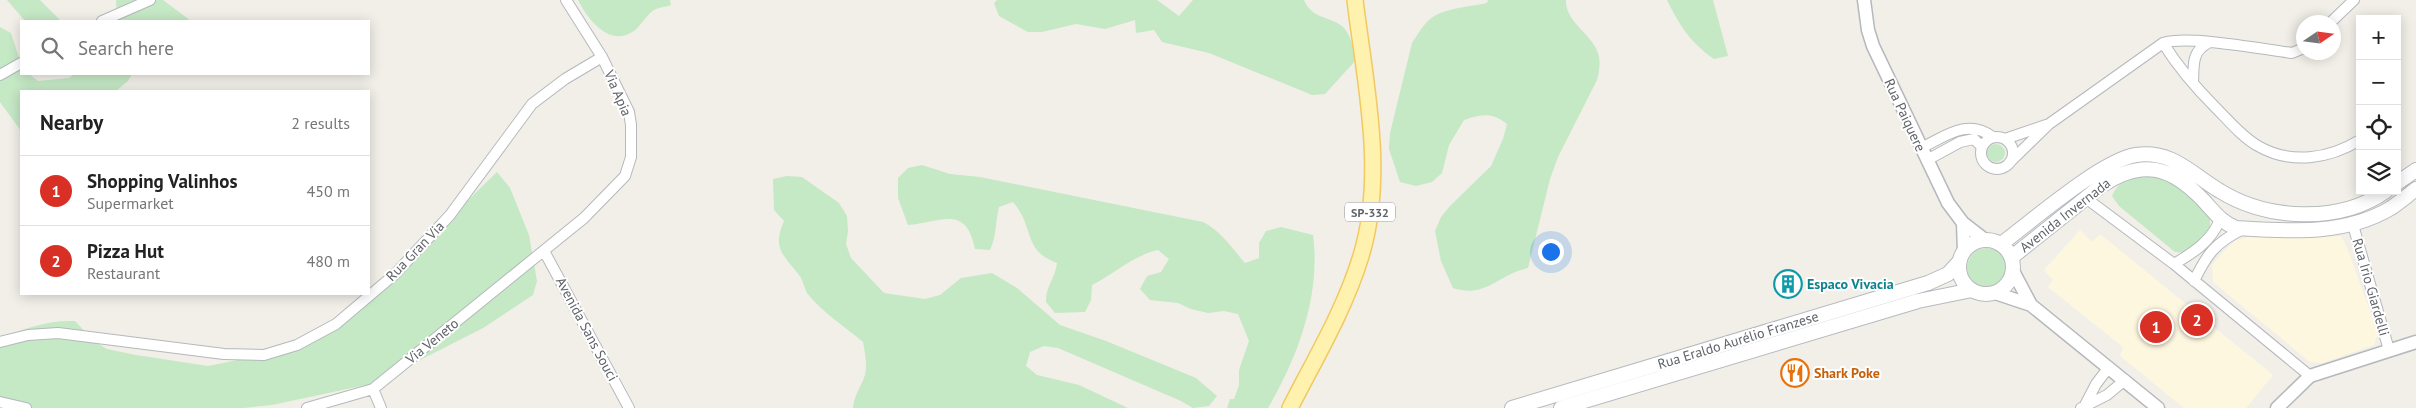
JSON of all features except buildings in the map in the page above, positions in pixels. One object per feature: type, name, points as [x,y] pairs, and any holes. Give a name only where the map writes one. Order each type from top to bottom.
[{"type":"main road","name":"SP-332","points":[[1290,408],[1337,316],[1362,256],[1369,221],[1373,167],[1355,0]]},
{"type":"main road","name":"Avenida Invernada","points":[[2001,244],[2107,166],[2134,155],[2151,154],[2171,158],[2220,191],[2252,207],[2294,213],[2333,212],[2352,207],[2378,195]]},
{"type":"main road","name":"Avenida Invernada","points":[[2012,264],[2051,225],[2117,175],[2148,168],[2167,172],[2183,181],[2220,219],[2231,226],[2243,228],[2307,231],[2352,225],[2391,208],[2416,189]]},
{"type":"main road","points":[[2401,180],[2416,170]]},
{"type":"main road","points":[[2220,219],[2222,210],[2226,206],[2239,204],[2252,207]]},
{"type":"main road","points":[[1985,240],[2001,244],[2012,264],[2007,285],[1995,293],[1987,294],[1972,290],[1964,283],[1960,273],[1961,257],[1973,243],[1985,240]]},
{"type":"main road","name":"Rua Eraldo Aurélio Franzese","points":[[1512,408],[1928,283],[1948,274],[1961,257]]},
{"type":"main road","name":"Rua Eraldo Aurélio Franzese","points":[[1561,408],[1918,301],[1972,290]]},
{"type":"street","points":[[104,20],[150,0]]},
{"type":"street","name":"Via Apia","points":[[544,251],[614,189],[625,176],[631,157],[629,112],[602,57],[566,0]]},
{"type":"street","name":"Rua Paiquere","points":[[1864,0],[1868,30],[1873,46],[1948,203],[1963,223],[1985,240]]},
{"type":"street","points":[[2339,15],[2354,0]]},
{"type":"street","points":[[1924,154],[1965,140],[1974,139],[1982,148],[1982,158],[1989,167],[2000,169],[2009,163],[2050,124],[2163,43],[2171,40],[2292,53],[2296,51]]},
{"type":"street","points":[[2163,43],[2193,83],[2240,133],[2258,146],[2291,157],[2310,158],[2325,155],[2356,142]]},
{"type":"street","points":[[2193,83],[2195,54],[2198,48],[2208,43]]},
{"type":"street","name":"Rua Gran Via","points":[[0,342],[28,334],[58,333],[232,354],[264,354],[297,345],[336,324],[395,274],[450,215],[532,104],[565,79],[602,57]]},
{"type":"street","points":[[0,75],[20,64]]},
{"type":"street","points":[[1924,154],[1962,128],[1978,128],[1993,137],[2006,139],[2050,124]]},
{"type":"street","points":[[1982,148],[1993,137]]},
{"type":"street","points":[[2006,139],[2013,153],[2009,163]]},
{"type":"street","points":[[2086,199],[2174,264],[2310,376]]},
{"type":"street","points":[[2174,264],[2204,244],[2211,236],[2220,219]]},
{"type":"street","points":[[1961,257],[1963,223]]},
{"type":"street","name":"Rua Irio Giardelli","points":[[2352,225],[2389,350]]},
{"type":"street","points":[[2194,281],[2214,247],[2226,237],[2243,228]]},
{"type":"street","name":"Via Veneto","points":[[307,408],[373,389],[544,251]]},
{"type":"street","name":"Avenida Sans Souci","points":[[544,251],[629,408]]},
{"type":"street","points":[[2012,264],[2031,304]]},
{"type":"street","points":[[1995,293],[2031,304],[2158,408]]},
{"type":"street","points":[[2277,408],[2310,376],[2416,342]]},
{"type":"street","points":[[2083,407],[2096,384],[2109,367]]},
{"type":"street","points":[[2083,407],[2107,395],[2125,380]]},
{"type":"street","points":[[373,389],[381,408]]},
{"type":"street","points":[[0,402],[26,408]]},
{"type":"shaded area","points":[[2080,230],[2092,242],[2100,234],[2273,375],[2246,408],[2184,408],[2120,356],[2123,347],[2048,287],[2053,280],[2044,270]]},
{"type":"shaded area","points":[[2258,234],[2317,237],[2341,236],[2378,333],[2374,345],[2322,363],[2310,362],[2213,282],[2212,265],[2224,251],[2235,241]]},
{"type":"green space","points":[[7,0],[40,0],[60,20],[24,20]]},
{"type":"green space","points":[[116,0],[163,0],[190,20],[117,20]]},
{"type":"green space","points":[[578,0],[670,0],[671,5],[653,11],[634,31],[617,36],[608,34],[594,23]]},
{"type":"green space","points":[[997,0],[1157,0],[1179,16],[1193,0],[1304,0],[1314,13],[1343,27],[1351,40],[1356,60],[1325,94],[1312,95],[1209,53],[1162,42],[1154,30],[1136,33],[1135,20],[1105,29],[1076,24],[1042,32],[1028,32],[999,16],[994,3]]},
{"type":"green space","points":[[1488,0],[1566,0],[1570,15],[1595,46],[1599,56],[1599,67],[1597,80],[1558,157],[1550,179],[1528,268],[1483,288],[1464,291],[1453,288],[1441,261],[1435,231],[1441,217],[1450,206],[1491,166],[1503,139],[1507,124],[1496,117],[1487,115],[1464,120],[1449,145],[1442,173],[1432,182],[1416,186],[1400,182],[1389,149],[1390,133],[1412,43],[1422,28],[1434,16],[1441,13],[1456,8],[1487,3]]},
{"type":"green space","points":[[1667,0],[1713,0],[1728,56],[1714,59],[1699,47],[1676,18]]},
{"type":"green space","points":[[0,27],[11,33],[20,61],[20,75],[30,75],[38,81],[69,78],[73,75],[131,75],[128,81],[117,90],[20,90],[20,130],[0,102]]},
{"type":"green space","points":[[1992,144],[2000,144],[2005,149],[2003,160],[1992,162],[1987,157],[1987,149]]},
{"type":"green space","points":[[922,165],[950,174],[980,177],[1203,222],[1221,235],[1245,263],[1259,258],[1259,243],[1266,231],[1281,227],[1313,235],[1314,280],[1305,325],[1289,368],[1268,408],[1227,408],[1230,399],[1234,399],[1239,385],[1239,370],[1249,341],[1238,314],[1224,311],[1208,313],[1191,309],[1178,303],[1150,300],[1140,289],[1147,276],[1161,272],[1169,259],[1158,250],[1132,260],[1092,285],[1091,300],[1085,312],[1055,313],[1046,302],[1046,296],[1057,263],[1038,252],[1033,245],[1020,211],[1013,202],[999,207],[994,239],[990,250],[975,249],[966,226],[959,221],[942,219],[908,225],[898,198],[898,178],[908,168]]},
{"type":"green space","points":[[497,172],[510,188],[529,235],[537,281],[533,295],[483,328],[375,383],[272,405],[243,408],[0,408],[0,339],[18,331],[46,323],[75,321],[95,342],[107,349],[208,366],[296,348],[335,323],[366,295],[370,295],[370,291],[426,241]]},
{"type":"green space","points":[[2145,175],[2174,181],[2210,216],[2210,228],[2188,253],[2175,252],[2119,206],[2112,196],[2125,181]]},
{"type":"green space","points":[[787,176],[802,177],[839,203],[847,216],[848,231],[846,244],[851,258],[884,293],[925,299],[940,295],[961,278],[992,273],[1017,288],[1060,325],[1106,341],[1196,378],[1217,396],[1209,406],[1193,408],[1181,401],[1058,348],[1044,346],[1030,352],[1026,366],[1037,375],[1079,385],[1128,408],[853,408],[866,369],[863,342],[826,313],[813,300],[807,293],[800,277],[781,251],[779,238],[784,221],[774,210],[773,179]]},
{"type":"green space","points":[[1983,248],[1991,248],[1998,251],[2004,257],[2007,268],[2004,279],[1998,285],[1991,288],[1983,288],[1976,285],[1970,279],[1967,272],[1967,264],[1970,257],[1976,251]]},
{"type":"place","name":"Espaco Vivacia","points":[[1788,284]]},
{"type":"place","name":"Pizza Hut","points":[[2197,320]]},
{"type":"place","name":"Shopping Valinhos","points":[[2156,327]]},
{"type":"place","name":"Shark Poke","points":[[1795,373]]}]
